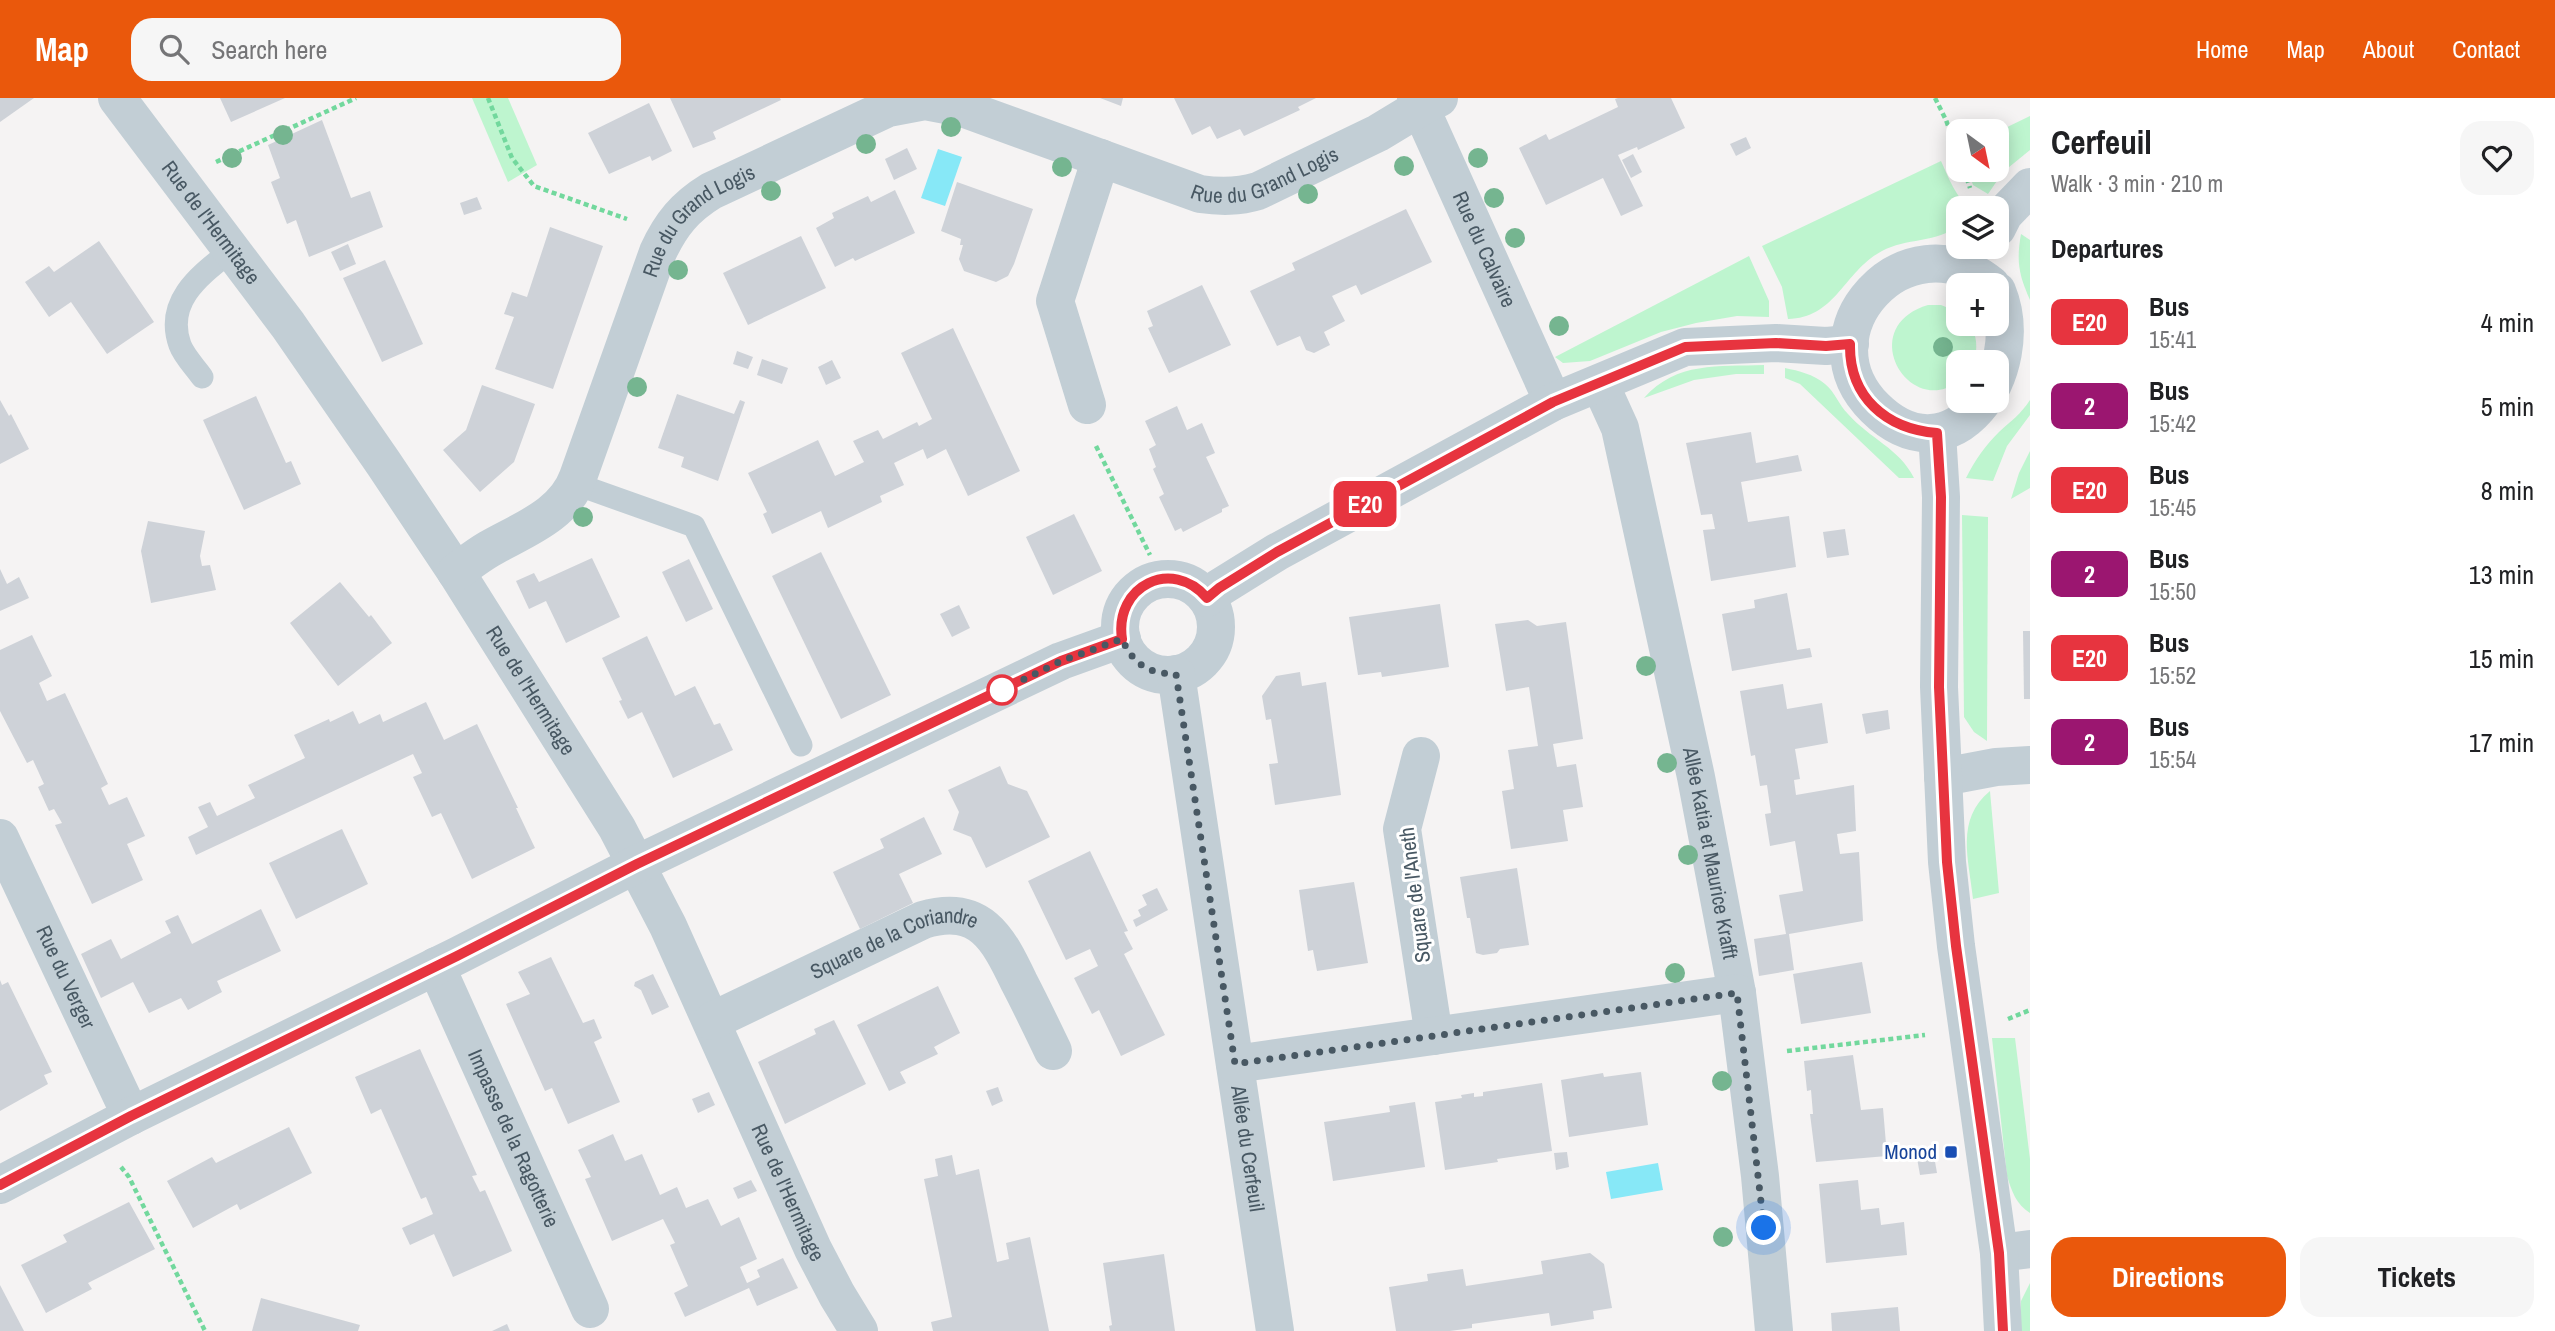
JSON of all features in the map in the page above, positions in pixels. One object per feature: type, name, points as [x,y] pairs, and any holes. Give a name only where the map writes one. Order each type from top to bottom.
[{"type":"street","name":"Rue de l'Hermitage","points":[[117,98],[288,325],[456,572],[617,828],[668,926],[813,1249],[859,1331]]},
{"type":"street","name":"Rue du Grand Logis","points":[[456,572],[552,513],[576,484],[668,230],[687,208],[712,191],[863,118],[906,103],[943,103],[1200,194],[1227,197],[1243,195],[1258,191],[1378,133],[1425,101]]},
{"type":"street","name":"Rue du Calvaire","points":[[1425,101],[1553,402]]},
{"type":"street","points":[[1087,405],[1055,301],[1101,158]]},
{"type":"street","points":[[2009,209],[2030,187]]},
{"type":"street","points":[[1983,273],[1954,266],[1912,266],[1893,274],[1876,287],[1863,303],[1854,323],[1850,344],[1855,378],[1874,407],[1887,418],[1911,430],[1937,433],[1961,429],[1982,419],[1999,403],[2012,383],[2018,361],[2018,338],[2009,310]]},
{"type":"street","points":[[1207,598],[1277,552],[1553,402],[1685,347],[1776,343],[1826,346],[1850,344]]},
{"type":"street","name":"Allée Katia et Maurice Krafft","points":[[1600,384],[1620,428],[1696,777],[1737,993],[1760,1176],[1774,1331]]},
{"type":"street","points":[[1937,433],[1941,497],[1939,687],[1947,862],[1954,934],[2014,1251],[2003,1331]]},
{"type":"street","points":[[1164,579],[1184,580],[1207,598],[1216,618],[1215,639],[1211,650],[1196,666],[1176,674],[1153,672],[1133,660],[1120,629],[1124,608],[1144,585],[1164,579]]},
{"type":"street","points":[[0,1185],[131,1116],[436,967],[637,864],[1061,661],[1122,639]]},
{"type":"street","name":"Allée du Cerfeuil","points":[[1176,674],[1275,1331]]},
{"type":"street","name":"Square de l'Aneth","points":[[1421,756],[1402,830],[1434,1036]]},
{"type":"street","points":[[1943,777],[1996,767],[2030,765]]},
{"type":"street","name":"Rue du Verger","points":[[0,838],[131,1116]]},
{"type":"street","name":"Square de la Coriandre","points":[[712,1021],[923,920],[937,915],[953,915],[981,924],[1001,945],[1053,1051]]},
{"type":"street","name":"Impasse de la Ragotterie","points":[[436,967],[590,1309]]},
{"type":"street","points":[[1235,1064],[1737,993]]},
{"type":"lane","points":[[202,377],[180,347],[177,314],[188,287],[232,250]]},
{"type":"lane","points":[[576,484],[694,526],[801,745]]},
{"type":"path","points":[[211,164],[356,98]]},
{"type":"path","points":[[488,98],[512,158],[534,186],[624,219],[668,230]]},
{"type":"path","points":[[1935,98],[1946,120]]},
{"type":"path","points":[[1087,405],[1095,444],[1150,555]]},
{"type":"path","points":[[1783,1051],[1925,1035]]},
{"type":"path","points":[[118,1164],[129,1177],[205,1331]]},
{"type":"green space","points":[[472,98],[508,98],[537,165],[508,182]]},
{"type":"green space","points":[[2030,116],[2030,150],[2009,167],[2009,126]]},
{"type":"green space","points":[[1941,161],[1946,172],[1946,182],[1951,182],[1959,196],[1946,196],[1946,232],[1882,251],[1858,270],[1829,302],[1804,317],[1788,319],[1782,287],[1762,246]]},
{"type":"green space","points":[[1972,182],[1996,182],[1988,194]]},
{"type":"green space","points":[[2021,234],[2030,240],[2030,300],[2020,268]]},
{"type":"green space","points":[[1749,256],[1769,301],[1769,317],[1737,316],[1696,323],[1661,332],[1590,361],[1563,363],[1555,357]]},
{"type":"green space","points":[[1928,305],[1941,305],[1946,307],[1946,336],[1975,336],[1976,350],[1946,350],[1946,387],[1939,390],[1922,388],[1907,379],[1897,365],[1892,349],[1895,331],[1906,316]]},
{"type":"green space","points":[[1764,365],[1764,374],[1736,374],[1694,380],[1644,398],[1657,386],[1684,372],[1699,368]]},
{"type":"green space","points":[[1785,368],[1811,375],[1825,384],[1848,414],[1892,451],[1914,478],[1899,478],[1800,384],[1785,378]]},
{"type":"green space","points":[[2030,400],[2030,415],[2007,446],[1993,481],[1966,478],[1989,443]]},
{"type":"green space","points":[[2030,451],[2030,488],[2011,499],[2019,473]]},
{"type":"green space","points":[[1962,515],[1988,517],[1987,741],[1974,732],[1964,717]]},
{"type":"green space","points":[[1990,791],[1999,893],[1973,899],[1967,855],[1968,827],[1979,802]]},
{"type":"green space","points":[[1992,1038],[2015,1038],[2030,1159],[2030,1213],[2015,1197],[2007,1176]]},
{"type":"green space","points":[[2030,1283],[2030,1331],[2021,1331],[2021,1301]]},
{"type":"water","points":[[938,149],[962,157],[945,206],[921,198]]},
{"type":"water","points":[[1658,1163],[1663,1190],[1611,1199],[1606,1172]]},
{"type":"building","points":[[0,98],[34,98],[0,122]]},
{"type":"building","points":[[220,98],[285,98],[231,122]]},
{"type":"building","points":[[670,98],[781,100],[713,132],[716,139],[693,148]]},
{"type":"building","points":[[1100,98],[1123,98],[1121,106]]},
{"type":"building","points":[[1174,98],[1316,98],[1298,107],[1300,110],[1244,136],[1240,129],[1217,139],[1210,126],[1192,135]]},
{"type":"building","points":[[1671,98],[1685,128],[1638,150],[1637,147],[1618,155],[1643,206],[1621,216],[1603,178],[1546,205],[1519,148],[1546,134],[1549,140],[1618,107],[1615,99]]},
{"type":"building","points":[[649,103],[672,151],[652,161],[650,156],[609,174],[588,133]]},
{"type":"building","points":[[322,120],[351,198],[370,191],[383,227],[309,257],[296,220],[287,224],[271,182],[280,178],[268,145]]},
{"type":"building","points":[[1746,137],[1751,148],[1736,156],[1730,144]]},
{"type":"building","points":[[907,148],[917,169],[894,180],[885,159]]},
{"type":"building","points":[[1633,154],[1642,172],[1631,178],[1622,160]]},
{"type":"building","points":[[957,182],[1033,209],[1008,276],[996,282],[964,271],[959,259],[963,245],[960,245],[961,239],[941,231]]},
{"type":"building","points":[[895,190],[915,233],[855,261],[853,258],[835,267],[816,228],[834,218],[832,213],[868,196],[871,202]]},
{"type":"building","points":[[477,197],[482,209],[464,215],[460,203]]},
{"type":"building","points":[[1406,209],[1432,262],[1361,295],[1356,285],[1332,296],[1345,321],[1324,332],[1330,345],[1314,353],[1306,350],[1300,336],[1277,346],[1250,291],[1295,270],[1292,263]]},
{"type":"building","points":[[550,227],[603,246],[553,389],[495,369],[514,317],[504,314],[512,292],[527,297]]},
{"type":"building","points":[[801,236],[826,288],[748,325],[723,273]]},
{"type":"building","points":[[99,241],[154,322],[107,354],[71,302],[49,317],[25,282],[49,266],[54,272]]},
{"type":"building","points":[[348,244],[356,264],[340,271],[331,252]]},
{"type":"building","points":[[385,260],[423,344],[382,362],[343,278]]},
{"type":"building","points":[[1202,285],[1231,345],[1169,373],[1148,328],[1153,326],[1147,311]]},
{"type":"building","points":[[953,328],[1020,471],[968,496],[946,449],[927,459],[923,449],[894,463],[904,485],[880,496],[882,502],[828,528],[821,511],[772,534],[763,514],[767,512],[748,473],[818,440],[835,476],[864,462],[853,441],[878,430],[883,439],[917,422],[919,426],[932,419],[901,353]]},
{"type":"building","points":[[737,351],[753,357],[748,369],[733,364]]},
{"type":"building","points":[[762,359],[788,368],[782,384],[757,375]]},
{"type":"building","points":[[832,360],[841,378],[826,385],[818,367]]},
{"type":"building","points":[[482,385],[535,404],[514,462],[480,492],[443,450],[466,430]]},
{"type":"building","points":[[677,394],[734,414],[740,400],[745,402],[718,481],[681,467],[684,457],[658,448]]},
{"type":"building","points":[[256,396],[286,463],[291,461],[301,484],[244,510],[203,420]]},
{"type":"building","points":[[0,400],[9,416],[11,414],[29,449],[0,464]]},
{"type":"building","points":[[1177,406],[1187,430],[1202,423],[1215,453],[1206,457],[1229,506],[1183,532],[1181,528],[1175,531],[1159,497],[1164,494],[1153,469],[1156,467],[1149,449],[1156,445],[1145,421]]},
{"type":"building","points":[[1751,432],[1756,463],[1798,455],[1802,471],[1741,482],[1748,522],[1789,516],[1796,567],[1711,581],[1703,530],[1715,529],[1712,514],[1701,515],[1686,443]]},
{"type":"building","points":[[1074,514],[1102,571],[1053,595],[1026,537]]},
{"type":"building","points":[[148,521],[205,531],[200,556],[202,566],[210,565],[216,590],[151,603],[141,551]]},
{"type":"building","points":[[1845,529],[1849,555],[1827,558],[1823,532]]},
{"type":"building","points":[[821,552],[891,695],[841,719],[772,576]]},
{"type":"building","points":[[592,558],[620,617],[566,643],[546,601],[529,609],[516,581],[534,573],[539,582]]},
{"type":"building","points":[[689,559],[713,609],[686,622],[662,572]]},
{"type":"building","points":[[0,569],[7,584],[19,577],[29,598],[0,611]]},
{"type":"building","points":[[340,582],[369,617],[371,615],[392,643],[338,686],[290,623]]},
{"type":"building","points":[[1787,593],[1797,650],[1810,648],[1812,657],[1732,671],[1722,614],[1755,608],[1754,600]]},
{"type":"building","points":[[1440,604],[1449,667],[1382,677],[1381,672],[1358,675],[1349,617]]},
{"type":"building","points":[[959,605],[970,628],[952,637],[940,614]]},
{"type":"building","points":[[1528,620],[1537,626],[1566,622],[1583,739],[1553,744],[1557,767],[1576,764],[1583,807],[1563,810],[1568,841],[1511,849],[1502,791],[1514,789],[1508,750],[1538,746],[1529,687],[1506,691],[1495,624]]},
{"type":"building","points":[[2023,631],[2030,631],[2030,699],[2024,699]]},
{"type":"building","points":[[32,635],[52,676],[39,683],[47,701],[65,693],[108,784],[101,788],[109,805],[127,797],[145,836],[127,844],[143,880],[92,904],[55,825],[62,823],[54,809],[49,811],[38,787],[44,784],[33,760],[27,763],[0,711],[0,650]]},
{"type":"building","points":[[647,636],[675,696],[695,686],[714,725],[720,723],[733,750],[673,778],[642,712],[628,719],[602,658]]},
{"type":"building","points":[[1300,672],[1302,686],[1326,682],[1341,795],[1275,805],[1269,764],[1278,763],[1271,719],[1266,720],[1262,696],[1276,676]]},
{"type":"building","points":[[1783,684],[1787,709],[1822,703],[1828,743],[1795,749],[1800,779],[1794,780],[1796,795],[1854,785],[1856,831],[1837,834],[1840,854],[1859,852],[1863,921],[1789,934],[1794,970],[1759,976],[1754,939],[1786,934],[1779,895],[1803,891],[1795,841],[1770,846],[1765,814],[1771,813],[1767,785],[1760,786],[1755,755],[1751,756],[1740,691]]},
{"type":"building","points":[[426,702],[444,740],[477,724],[535,848],[472,879],[441,813],[432,817],[413,777],[422,773],[413,754],[196,855],[188,837],[208,827],[198,807],[210,802],[217,816],[255,798],[248,785],[305,758],[294,735],[353,711],[359,724],[380,714],[383,722]]},
{"type":"building","points":[[1888,710],[1890,729],[1866,734],[1862,714]]},
{"type":"building","points":[[1000,766],[1008,784],[1027,791],[1050,837],[986,868],[971,837],[953,830],[959,812],[948,790]]},
{"type":"building","points":[[924,817],[942,854],[899,874],[913,903],[860,929],[833,872],[884,848],[880,839]]},
{"type":"building","points":[[342,829],[368,884],[296,919],[269,863]]},
{"type":"building","points":[[1090,851],[1128,931],[1124,932],[1133,949],[1124,954],[1165,1035],[1121,1056],[1099,1010],[1092,1014],[1074,978],[1098,966],[1090,949],[1066,960],[1028,881]]},
{"type":"building","points":[[1517,868],[1529,945],[1500,949],[1497,953],[1476,953],[1460,877]]},
{"type":"building","points":[[1354,882],[1368,963],[1317,971],[1313,950],[1308,951],[1299,890]]},
{"type":"building","points":[[1157,888],[1168,910],[1136,927],[1133,920],[1141,916],[1138,910],[1147,905],[1142,895]]},
{"type":"building","points":[[261,909],[281,951],[217,981],[222,992],[188,1010],[181,998],[149,1013],[133,982],[101,998],[81,954],[111,939],[121,959],[171,933],[165,921],[178,915],[192,944]]},
{"type":"building","points":[[551,957],[583,1023],[594,1019],[602,1038],[594,1042],[620,1102],[568,1124],[552,1088],[545,1091],[506,1004],[530,994],[518,972]]},
{"type":"building","points":[[1862,962],[1871,1013],[1801,1024],[1793,974]]},
{"type":"building","points":[[653,974],[669,1007],[652,1015],[641,990],[634,986],[635,982]]},
{"type":"building","points":[[0,980],[2,985],[8,982],[52,1072],[44,1075],[48,1084],[0,1111]]},
{"type":"building","points":[[938,986],[960,1033],[934,1047],[938,1054],[900,1072],[906,1083],[889,1091],[857,1025]]},
{"type":"building","points":[[834,1020],[866,1084],[785,1124],[758,1062],[816,1034],[814,1029]]},
{"type":"building","points":[[420,1049],[477,1175],[472,1176],[480,1192],[485,1190],[512,1251],[453,1277],[434,1234],[410,1245],[402,1228],[433,1214],[426,1197],[421,1199],[381,1109],[371,1114],[355,1077]]},
{"type":"building","points":[[1853,1055],[1861,1110],[1883,1108],[1887,1156],[1816,1162],[1810,1114],[1813,1114],[1811,1090],[1807,1091],[1804,1061]]},
{"type":"building","points":[[1641,1072],[1648,1125],[1569,1137],[1561,1080],[1603,1073],[1604,1077]]},
{"type":"building","points":[[1542,1083],[1552,1151],[1445,1170],[1435,1102],[1462,1098],[1461,1095],[1474,1093],[1474,1097],[1483,1096],[1483,1092]]},
{"type":"building","points":[[998,1087],[1003,1101],[992,1106],[986,1091]]},
{"type":"building","points":[[709,1092],[715,1105],[698,1113],[692,1099]]},
{"type":"building","points":[[1415,1102],[1425,1167],[1333,1181],[1324,1122],[1390,1112],[1389,1106]]},
{"type":"building","points":[[289,1127],[312,1173],[240,1210],[237,1204],[193,1228],[167,1181],[212,1157],[216,1163]]},
{"type":"building","points":[[613,1134],[625,1161],[642,1154],[660,1195],[677,1187],[686,1208],[708,1199],[721,1226],[739,1217],[757,1259],[740,1267],[747,1283],[760,1277],[757,1270],[783,1258],[798,1288],[757,1306],[749,1288],[685,1317],[674,1293],[688,1286],[670,1245],[675,1243],[663,1219],[612,1241],[585,1179],[591,1177],[578,1150]]},
{"type":"building","points":[[1567,1152],[1569,1167],[1556,1170],[1554,1153]]},
{"type":"building","points":[[952,1155],[956,1175],[979,1169],[997,1262],[1009,1259],[1006,1243],[1030,1237],[1049,1331],[933,1331],[931,1322],[952,1317],[924,1179],[938,1176],[935,1159]]},
{"type":"building","points":[[1934,1156],[1937,1173],[1920,1175],[1917,1158]]},
{"type":"building","points":[[751,1180],[757,1191],[738,1199],[733,1188]]},
{"type":"building","points":[[1858,1180],[1861,1210],[1879,1208],[1881,1225],[1904,1222],[1907,1255],[1826,1263],[1819,1184]]},
{"type":"building","points":[[129,1202],[155,1249],[88,1283],[92,1289],[46,1313],[21,1265],[67,1242],[63,1235]]},
{"type":"building","points":[[1590,1253],[1604,1264],[1612,1308],[1593,1311],[1594,1319],[1551,1326],[1549,1313],[1472,1324],[1472,1328],[1450,1331],[1396,1331],[1389,1287],[1428,1281],[1427,1274],[1463,1269],[1466,1286],[1543,1274],[1541,1261]]},
{"type":"building","points":[[1164,1254],[1175,1331],[1110,1331],[1109,1326],[1112,1325],[1103,1263]]},
{"type":"building","points":[[0,1285],[24,1331],[0,1331]]},
{"type":"building","points":[[261,1298],[360,1325],[358,1331],[252,1331]]},
{"type":"building","points":[[1898,1307],[1900,1331],[1832,1331],[1831,1313]]},
{"type":"building","points":[[507,1324],[510,1331],[492,1331]]},
{"type":"bus line","name":"E20","points":[[0,1185],[131,1116],[457,956],[637,864],[1061,661],[1122,639],[1120,629],[1124,608],[1144,585],[1164,579],[1184,580],[1207,598],[1277,552],[1553,402],[1685,347],[1776,343],[1826,346],[1850,344],[1855,378],[1874,407],[1895,423],[1911,430],[1937,433],[1941,497],[1939,687],[1947,862],[1956,946],[1999,1253],[2003,1331]]},
{"type":"place","name":"Monod","points":[[1951,1152]]},
{"type":"route","points":[[1002,690],[996,693],[1061,661],[1122,639],[1133,660],[1142,667],[1153,672],[1176,674],[1235,1064],[1737,993],[1764,1228]]}]
